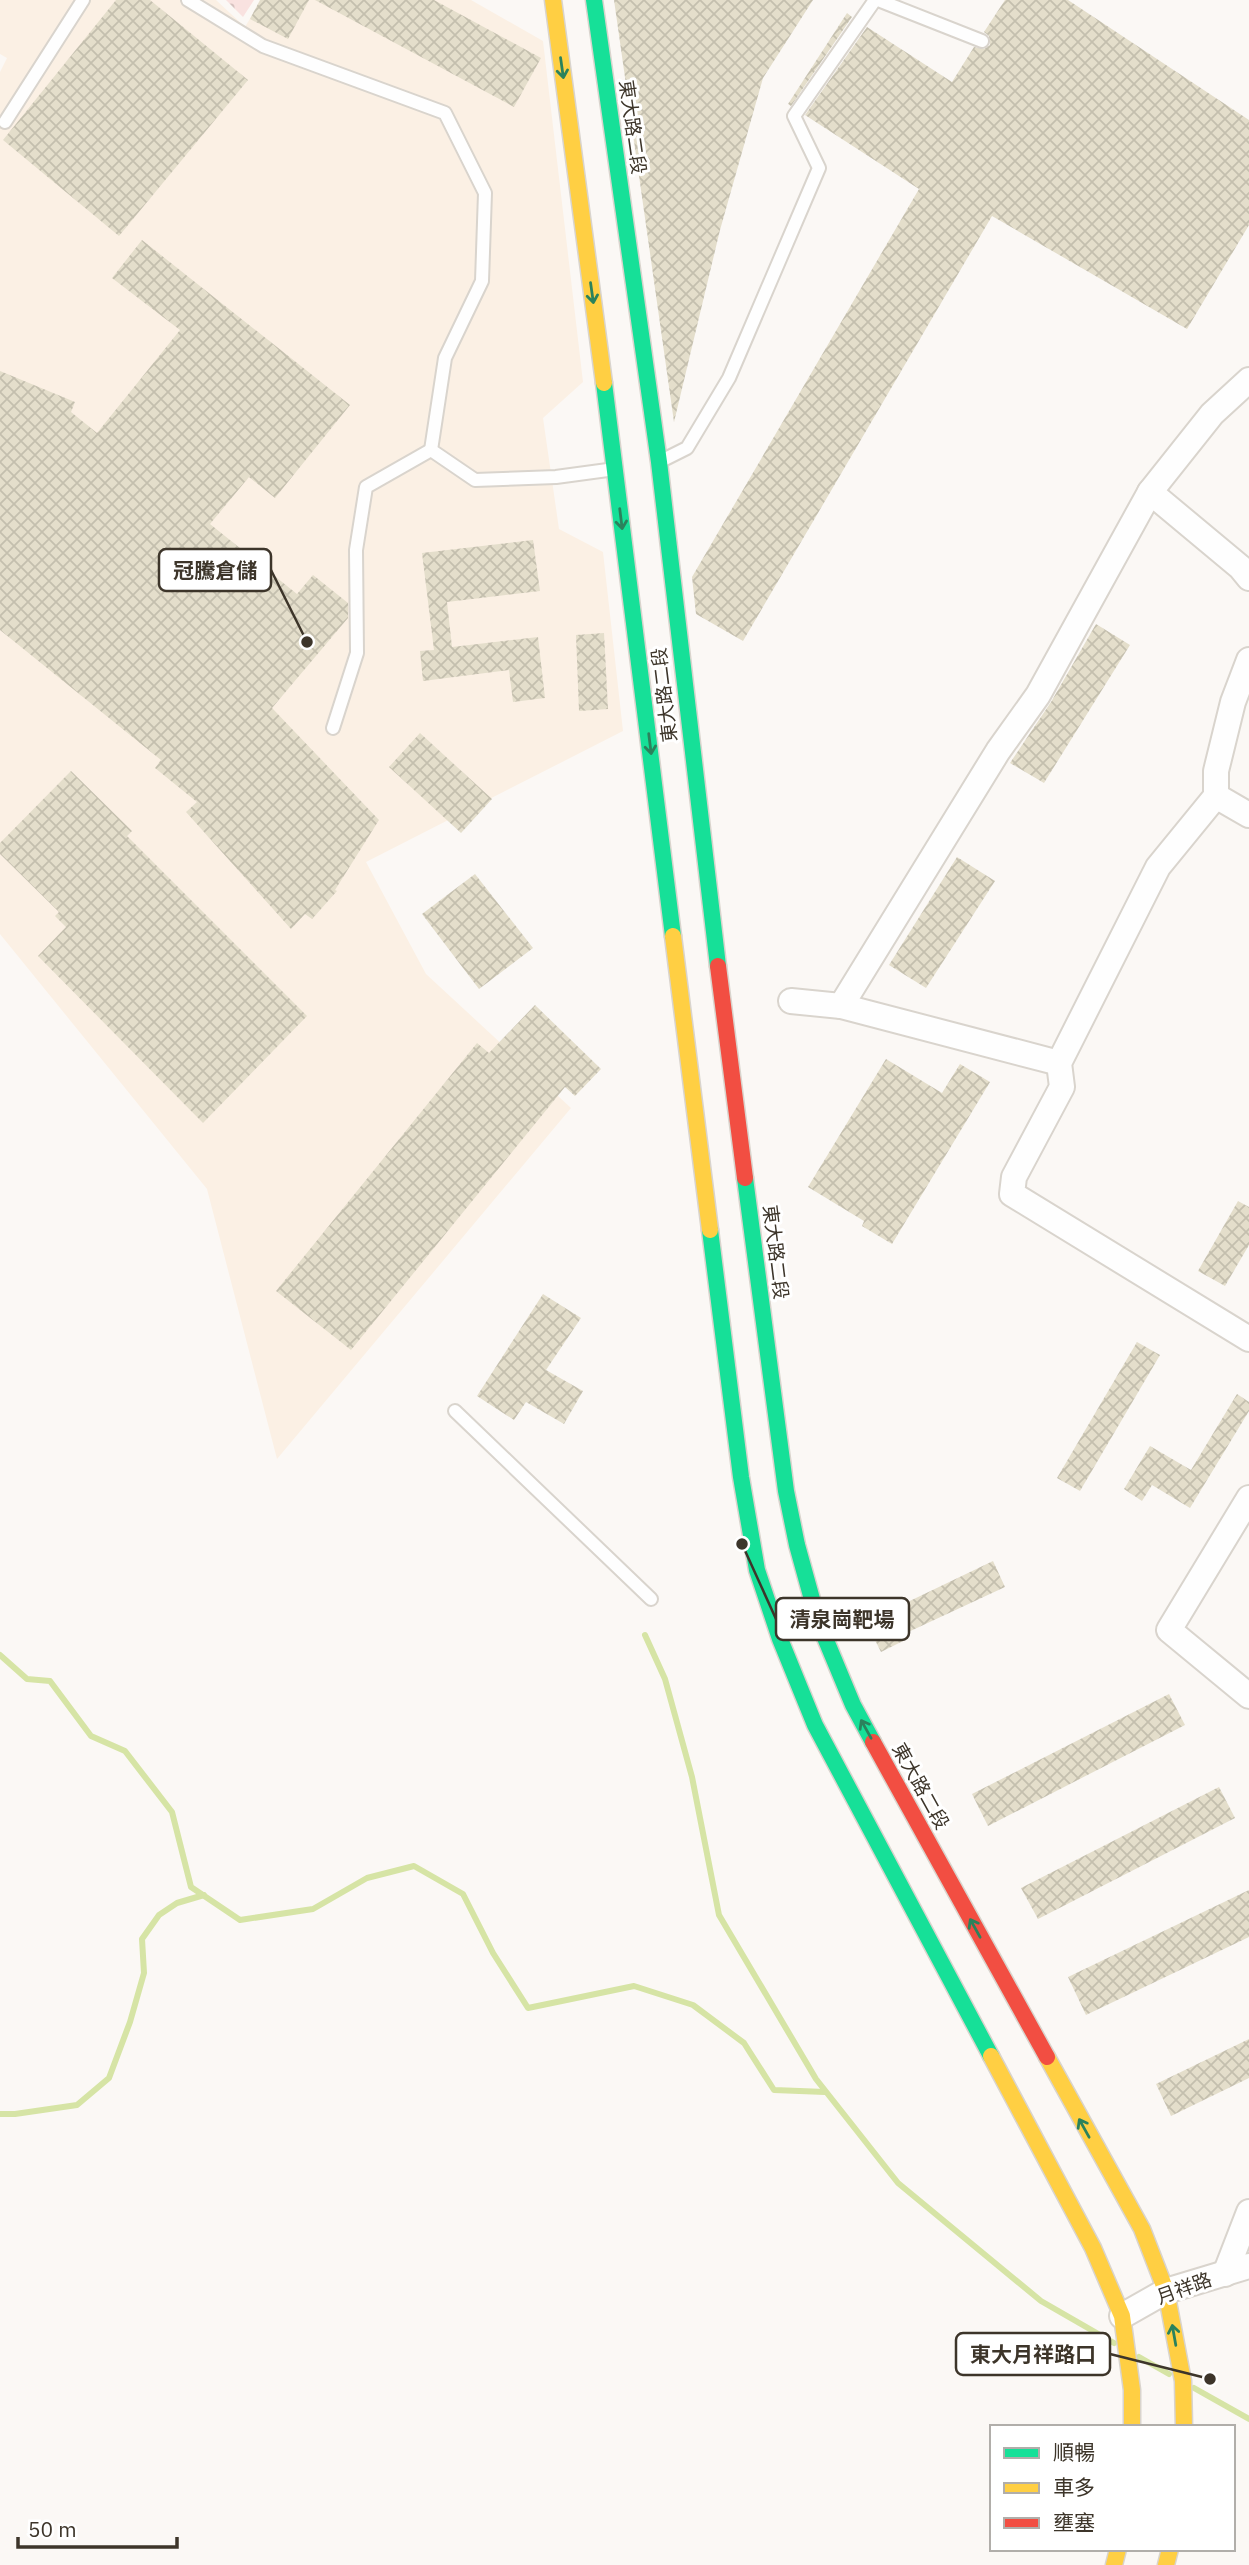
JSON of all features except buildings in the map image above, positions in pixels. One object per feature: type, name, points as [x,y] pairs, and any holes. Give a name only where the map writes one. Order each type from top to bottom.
[{"type":"street","name":"東大路二段","points":[[553,0],[620,468],[741,1477],[757,1570],[780,1639],[815,1725],[1093,2248],[1122,2316],[1132,2390],[1132,2425]]},
{"type":"street","name":"東大路二段","points":[[594,0],[786,1491],[797,1545],[818,1621],[853,1705],[1142,2229],[1166,2291],[1183,2381],[1184,2425]]},
{"type":"street","points":[[841,1006],[998,751],[1038,695],[1150,492],[1212,414],[1249,380]]},
{"type":"street","points":[[1150,492],[1240,566],[1249,578]]},
{"type":"street","points":[[1249,660],[1233,702],[1216,771],[1216,796],[1158,867],[1059,1063],[1062,1087],[1014,1177],[1012,1195],[1249,1339]]},
{"type":"street","points":[[1216,796],[1249,815]]},
{"type":"street","points":[[790,1000],[841,1006],[1059,1063]]},
{"type":"street","points":[[1249,1498],[1169,1630],[1249,1696]]},
{"type":"street","points":[[1225,2274],[1249,2212]]},
{"type":"street","name":"月祥路","points":[[1122,2316],[1166,2291],[1249,2266]]},
{"type":"lane","points":[[5,122],[83,0]]},
{"type":"lane","points":[[188,0],[264,46],[445,113],[485,193],[482,281],[445,358],[431,450]]},
{"type":"lane","points":[[653,463],[687,449],[729,378],[819,168],[794,116],[876,0],[982,41]]},
{"type":"lane","points":[[431,450],[475,480],[556,477],[620,468]]},
{"type":"lane","points":[[333,728],[357,653],[356,550],[366,487],[431,450]]},
{"type":"lane","points":[[455,1411],[651,1599]]},
{"type":"shaded area","points":[[0,0],[216,0],[245,27],[261,0],[471,0],[543,41],[583,382],[543,418],[559,529],[603,552],[623,731],[366,862],[426,974],[571,1108],[277,1459],[207,1189],[0,934],[0,72],[7,58],[0,54]]},
{"type":"green space","points":[[226,0],[254,0],[243,17]]},
{"type":"waterway","points":[[645,1635],[665,1679],[692,1777],[719,1915],[816,2079],[898,2183],[1041,2301],[1114,2343]]},
{"type":"waterway","points":[[0,1655],[27,1679],[50,1681],[91,1736],[125,1751],[172,1812],[191,1887],[240,1920],[313,1909],[367,1878],[414,1866],[463,1894],[493,1953],[528,2008],[634,1986],[693,2005],[744,2043],[774,2090],[825,2092]]},
{"type":"waterway","points":[[0,2114],[77,2105],[109,2078],[130,2022],[144,1973],[142,1939],[159,1915],[177,1903],[204,1895]]},
{"type":"waterway","points":[[1139,2357],[1169,2374]]},
{"type":"waterway","points":[[1194,2388],[1249,2419]]},
{"type":"traffic: fast","points":[[594,0],[659,462],[718,966]]},
{"type":"traffic: fast","points":[[604,383],[673,936]]},
{"type":"traffic: fast","points":[[745,1178],[786,1491],[797,1545],[818,1621],[853,1705],[873,1742]]},
{"type":"traffic: fast","points":[[710,1230],[741,1477],[757,1570],[780,1639],[815,1725],[991,2056]]},
{"type":"traffic: slow","points":[[553,0],[604,383]]},
{"type":"traffic: slow","points":[[673,936],[710,1230]]},
{"type":"traffic: slow","points":[[991,2056],[1093,2248],[1122,2316],[1132,2390],[1132,2425]]},
{"type":"traffic: slow","points":[[1047,2057],[1142,2229],[1166,2291],[1183,2381],[1184,2425]]},
{"type":"traffic: slow","points":[[1114,2565],[1118,2551]]},
{"type":"traffic: slow","points":[[1166,2565],[1170,2551]]},
{"type":"traffic: jam","points":[[718,966],[745,1178]]},
{"type":"traffic: jam","points":[[873,1742],[1047,2057]]},
{"type":"place","name":"冠騰倉儲","points":[[307,642]]},
{"type":"place","name":"清泉崗靶場","points":[[742,1544]]},
{"type":"place","name":"東大月祥路口","points":[[1210,2379]]}]
